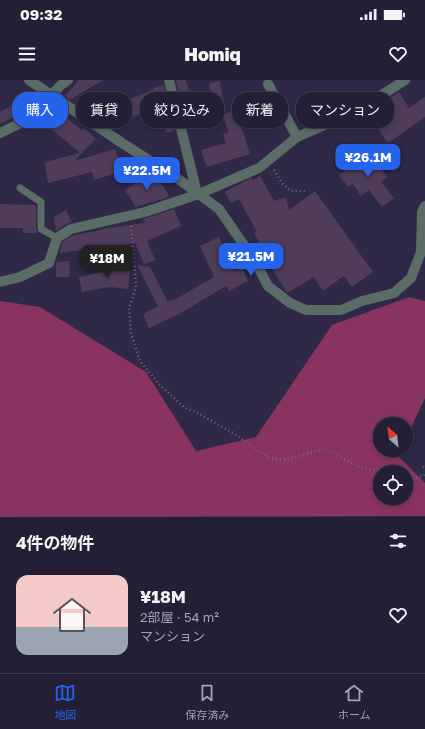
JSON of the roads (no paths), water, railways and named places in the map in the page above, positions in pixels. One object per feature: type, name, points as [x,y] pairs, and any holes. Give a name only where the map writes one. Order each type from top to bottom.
[{"type":"street","points":[[29,80],[48,92]]},
{"type":"street","points":[[55,92],[61,85],[68,80]]},
{"type":"street","points":[[169,80],[198,193]]},
{"type":"street","points":[[0,282],[20,277],[50,263],[57,238],[71,229],[145,212],[198,193],[259,168],[297,137],[357,111],[405,80]]},
{"type":"street","points":[[268,84],[297,137]]},
{"type":"street","points":[[68,105],[122,143],[177,178],[219,209],[255,261],[268,286],[290,303],[306,310],[341,310],[362,301],[394,292],[411,278],[421,252],[422,212],[425,206]]},
{"type":"street","points":[[0,133],[12,127]]},
{"type":"lane","points":[[20,188],[41,202],[42,229],[57,238]]}]
